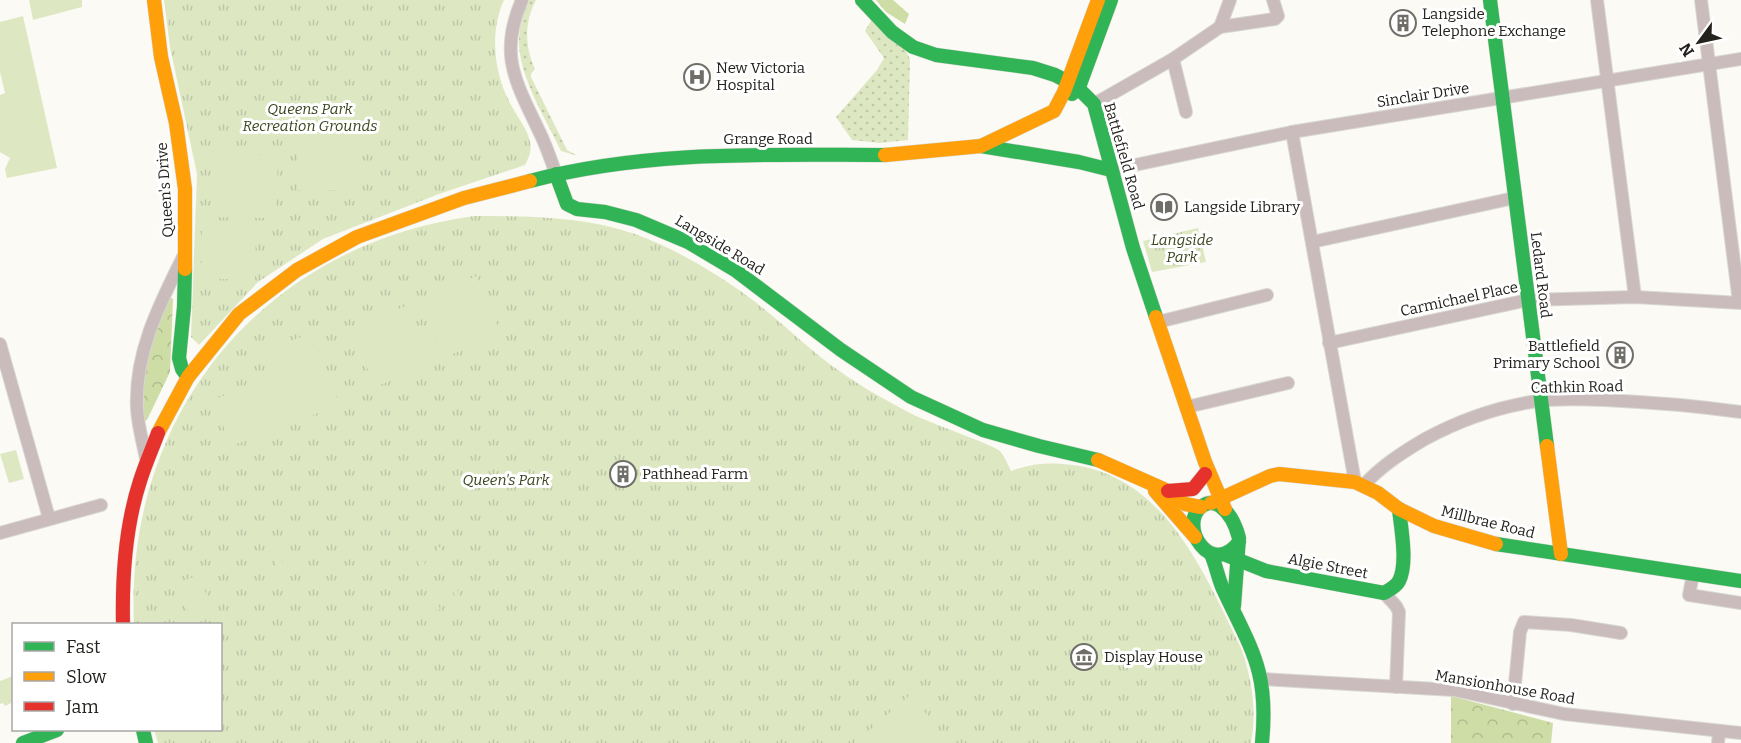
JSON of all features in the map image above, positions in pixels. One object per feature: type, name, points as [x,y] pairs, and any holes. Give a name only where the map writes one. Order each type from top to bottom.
[{"type":"street","name":"Queen's Drive","points":[[154,0],[161,57],[181,156],[185,189],[186,252],[179,358],[182,369],[188,377]]},
{"type":"street","points":[[123,623],[122,584],[127,535],[146,459],[188,377],[239,314],[297,270],[357,237],[453,202],[556,174],[518,87],[510,62],[513,26],[522,0]]},
{"type":"street","points":[[862,0],[901,40],[911,47],[933,55],[968,62],[1033,68],[1074,84]]},
{"type":"street","points":[[1074,84],[1098,0]]},
{"type":"street","points":[[1074,84],[1111,0]]},
{"type":"street","points":[[1220,27],[1230,0]]},
{"type":"street","points":[[1094,104],[1173,59],[1220,27],[1275,19],[1278,16],[1273,0]]},
{"type":"street","name":"Ledard Road","points":[[1490,0],[1561,554]]},
{"type":"street","points":[[1596,0],[1635,297]]},
{"type":"street","points":[[1701,0],[1740,303]]},
{"type":"street","name":"Sinclair Drive","points":[[1111,170],[1292,132],[1741,58]]},
{"type":"street","points":[[1173,59],[1186,112]]},
{"type":"street","name":"Grange Road","points":[[981,146],[1054,111],[1074,84]]},
{"type":"street","name":"Battlefield Road","points":[[1074,84],[1094,104],[1133,248],[1187,407],[1205,468],[1212,505]]},
{"type":"street","points":[[1292,132],[1329,343],[1359,484]]},
{"type":"street","name":"Grange Road","points":[[556,174],[658,159],[705,155],[899,155],[981,146],[1085,162],[1111,170]]},
{"type":"street","name":"Langside Road","points":[[556,174],[567,204],[577,209],[605,212],[636,220],[688,243],[735,270],[841,351],[911,397],[983,430],[1104,461],[1168,491],[1185,504],[1212,505]]},
{"type":"street","points":[[1312,242],[1514,198]]},
{"type":"street","points":[[146,459],[137,408],[140,363],[156,313],[186,252]]},
{"type":"street","points":[[1158,322],[1267,295]]},
{"type":"street","name":"Carmichael Place","points":[[1329,343],[1528,300],[1635,297],[1740,303]]},
{"type":"street","points":[[0,344],[50,518]]},
{"type":"street","points":[[1187,407],[1288,383]]},
{"type":"street","name":"Cathkin Road","points":[[1359,484],[1390,462],[1451,426],[1481,414],[1540,401],[1637,402],[1741,412]]},
{"type":"street","points":[[1168,491],[1193,489],[1205,468],[1239,490]]},
{"type":"street","name":"Millbrae Road","points":[[1212,505],[1239,490],[1279,474],[1359,484],[1434,526],[1499,545],[1741,581]]},
{"type":"street","name":"Langside Road","points":[[1149,483],[1198,540]]},
{"type":"street","points":[[0,533],[101,505]]},
{"type":"street","points":[[1234,606],[1235,583],[1232,557],[1239,542],[1237,528],[1212,505],[1196,513],[1192,523],[1194,534],[1210,554],[1222,586],[1234,606],[1256,655],[1263,679],[1265,708],[1262,743]]},
{"type":"street","points":[[1396,687],[1399,612],[1383,593],[1393,588],[1399,580],[1402,534],[1399,508]]},
{"type":"street","points":[[1402,534],[1416,525],[1434,526]]},
{"type":"street","points":[[1210,554],[1232,557]]},
{"type":"street","name":"Algie Street","points":[[1232,557],[1266,571],[1383,593]]},
{"type":"street","name":"Algie Street","points":[[1235,583],[1246,576],[1266,571]]},
{"type":"street","points":[[1693,574],[1689,595],[1741,603]]},
{"type":"street","points":[[1513,704],[1520,632],[1524,622],[1621,633]]},
{"type":"street","name":"Mansionhouse Road","points":[[1263,679],[1454,690],[1564,714],[1718,737],[1741,733]]},
{"type":"street","points":[[23,743],[52,731]]},
{"type":"green space","points":[[29,0],[82,0],[82,7],[33,20]]},
{"type":"green space","name":"Queens Park Recreation Grounds","points":[[164,0],[504,0],[496,26],[497,67],[505,93],[529,137],[531,148],[528,159],[525,165],[439,194],[323,239],[258,282],[199,345],[191,337],[197,174],[170,47]]},
{"type":"green space","points":[[528,0],[536,0],[529,17],[527,34],[529,52],[535,69],[530,75],[567,150],[578,156],[561,151],[533,95],[522,66],[519,37]]},
{"type":"green space","points":[[876,0],[893,0],[909,14],[905,24],[886,12]]},
{"type":"green space","points":[[23,16],[57,168],[7,178],[5,169],[10,158],[0,152],[0,95],[5,93],[0,72],[0,22]]},
{"type":"green space","points":[[872,19],[906,51],[910,59],[908,140],[880,143],[852,140],[836,117],[877,70],[884,58],[865,31]]},
{"type":"green space","points":[[298,127],[360,127],[360,190],[298,190]]},
{"type":"green space","points":[[212,154],[278,155],[276,218],[211,217]]},
{"type":"green space","name":"Queen's Park","points":[[474,216],[576,220],[635,234],[695,262],[737,289],[827,362],[868,390],[912,414],[1000,451],[1011,471],[1042,464],[1073,465],[1105,473],[1133,488],[1158,509],[1197,561],[1241,648],[1252,695],[1254,719],[1251,743],[158,743],[154,731],[222,731],[222,623],[134,623],[137,547],[154,475],[182,410],[222,351],[272,302],[331,262],[399,233]]},
{"type":"green space","points":[[202,224],[256,225],[255,279],[201,279]]},
{"type":"green space","name":"Langside Park","points":[[1198,228],[1206,262],[1152,272],[1143,241]]},
{"type":"green space","points":[[477,276],[501,334],[443,358],[419,300]]},
{"type":"green space","points":[[170,297],[173,299],[170,372],[147,420],[144,421],[142,405],[144,373],[157,327]]},
{"type":"green space","points":[[408,305],[432,363],[375,387],[351,329]]},
{"type":"green space","points":[[311,333],[339,405],[231,446],[213,400],[269,378],[260,353]]},
{"type":"green space","points":[[16,450],[24,479],[9,483],[0,454]]},
{"type":"green space","points":[[271,530],[284,567],[277,569],[264,532]]},
{"type":"green space","points":[[441,547],[448,564],[440,567],[436,561],[431,562],[428,566],[429,570],[422,573],[415,555],[419,553],[424,565],[429,558],[441,559],[437,548]]},
{"type":"green space","points":[[199,575],[214,615],[192,623],[177,583]]},
{"type":"green space","points":[[455,583],[461,601],[457,602],[453,591],[445,600],[436,598],[440,609],[436,611],[430,593],[437,590],[444,596],[448,593],[448,586]]},
{"type":"green space","points":[[12,676],[12,702],[5,706],[3,703],[0,704],[0,681]]},
{"type":"green space","points":[[911,694],[948,743],[855,743]]},
{"type":"green space","points":[[1451,696],[1553,723],[1551,743],[1451,743]]},
{"type":"traffic: fast","points":[[862,0],[892,32],[913,47],[936,55],[1033,68],[1055,75],[1076,86],[1094,104],[1133,248],[1156,317]]},
{"type":"traffic: fast","points":[[1072,94],[1079,87],[1111,0]]},
{"type":"traffic: fast","points":[[1490,0],[1547,446]]},
{"type":"traffic: fast","points":[[981,146],[1079,162],[1111,170]]},
{"type":"traffic: fast","points":[[530,181],[574,171],[662,159],[751,155],[885,155]]},
{"type":"traffic: fast","points":[[556,174],[567,204],[577,209],[605,212],[636,220],[688,242],[735,270],[841,350],[911,397],[983,430],[1098,460]]},
{"type":"traffic: fast","points":[[185,269],[179,358],[182,369],[188,377]]},
{"type":"traffic: fast","points":[[1234,606],[1239,538],[1227,512],[1216,504],[1209,503],[1202,506],[1195,515],[1193,525],[1195,535],[1208,552],[1218,555],[1228,552],[1239,542]]},
{"type":"traffic: fast","points":[[1226,555],[1266,571],[1384,593],[1396,585],[1402,574],[1403,546],[1399,509]]},
{"type":"traffic: fast","points":[[1496,544],[1741,581]]},
{"type":"traffic: fast","points":[[1211,554],[1223,589],[1256,662],[1263,697],[1262,743]]},
{"type":"traffic: fast","points":[[23,743],[54,731]]},
{"type":"traffic: fast","points":[[143,731],[146,743]]},
{"type":"traffic: slow","points":[[154,0],[161,57],[176,123],[185,189],[185,269]]},
{"type":"traffic: slow","points":[[885,155],[981,146],[1054,111],[1064,92],[1098,0]]},
{"type":"traffic: slow","points":[[158,433],[188,377],[239,314],[297,270],[357,237],[464,198],[530,181]]},
{"type":"traffic: slow","points":[[1156,317],[1205,462],[1225,509]]},
{"type":"traffic: slow","points":[[1547,446],[1561,554]]},
{"type":"traffic: slow","points":[[1098,460],[1168,491],[1185,504],[1201,507]]},
{"type":"traffic: slow","points":[[1211,503],[1279,474],[1355,482],[1378,493],[1399,509],[1434,526],[1496,544]]},
{"type":"traffic: slow","points":[[1155,491],[1195,537]]},
{"type":"traffic: jam","points":[[123,623],[124,570],[131,516],[140,481],[158,433]]},
{"type":"traffic: jam","points":[[1168,491],[1193,489],[1205,474]]},
{"type":"place","name":"Langside Telephone Exchange","points":[[1403,23]]},
{"type":"place","name":"New Victoria Hospital","points":[[697,77]]},
{"type":"place","name":"Langside Library","points":[[1164,207]]},
{"type":"place","name":"Battlefield Primary School","points":[[1620,355]]},
{"type":"place","name":"Pathhead Farm","points":[[623,474]]},
{"type":"place","name":"Display House","points":[[1084,657]]}]
